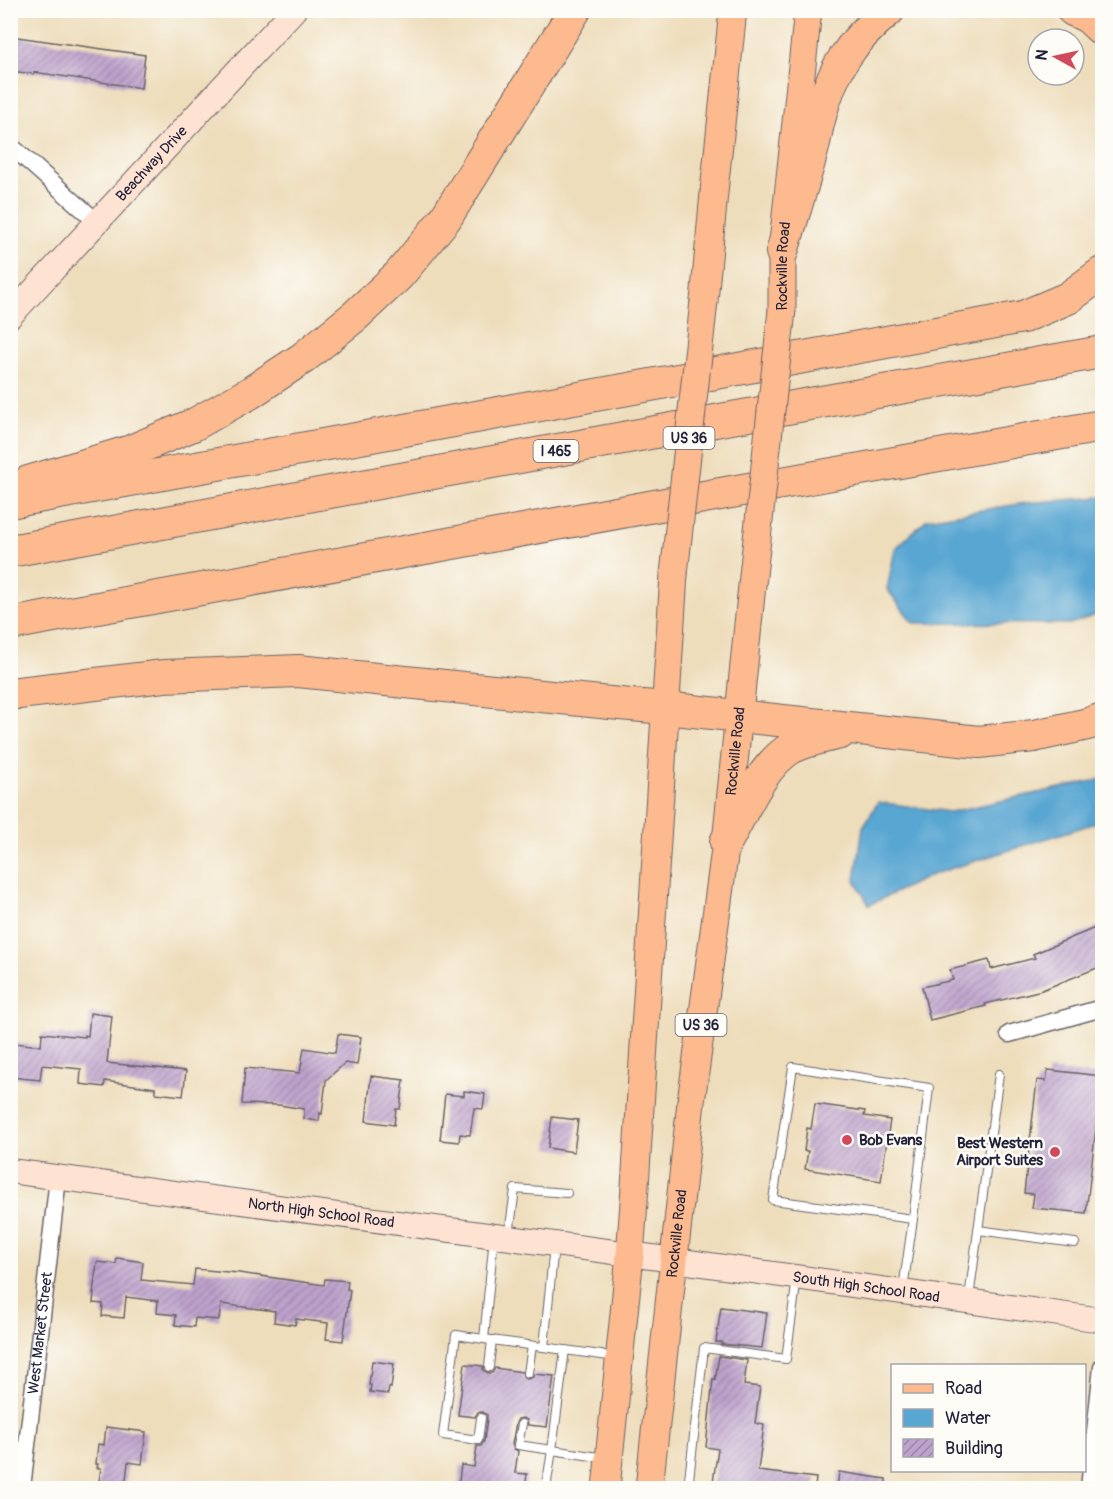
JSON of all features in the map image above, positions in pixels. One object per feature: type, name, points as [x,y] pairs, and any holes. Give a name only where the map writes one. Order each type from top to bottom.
[{"type":"highway","points":[[10,488],[131,451],[195,424],[250,393],[294,364],[356,315],[399,275],[445,219],[575,10]]},
{"type":"highway","points":[[782,252],[827,92],[837,68],[852,46],[889,10]]},
{"type":"highway","points":[[1073,10],[1088,17],[1102,30]]},
{"type":"highway","points":[[10,502],[1023,317],[1068,298],[1102,273]]},
{"type":"highway","name":"I 465","points":[[10,551],[1102,352]]},
{"type":"highway","points":[[10,624],[1102,426]]},
{"type":"highway","points":[[10,694],[164,676],[298,671],[861,729]]},
{"type":"highway","name":"US 36","points":[[726,842],[762,777],[778,758],[807,741],[861,729],[979,742],[1034,736],[1102,719]]},
{"type":"main road","name":"US 36","points":[[606,1488],[630,1254],[674,574],[733,10]]},
{"type":"main road","name":"Rockville Road","points":[[649,1488],[691,1102],[726,842],[782,310],[782,252],[807,10]]},
{"type":"street","name":"Beachway Drive","points":[[10,316],[294,10]]},
{"type":"street","points":[[10,146],[97,222]]},
{"type":"street","points":[[1010,1034],[1102,1008]]},
{"type":"street","name":"North High School Road","points":[[10,1171],[630,1254]]},
{"type":"street","name":"West Market Street","points":[[22,1488],[58,1178]]},
{"type":"street","name":"South High School Road","points":[[630,1254],[1102,1320]]},
{"type":"street","points":[[1089,1488],[1102,1366]]},
{"type":"lane","points":[[903,1292],[913,1219],[929,1088],[793,1067],[773,1200],[913,1219]]},
{"type":"lane","points":[[969,1302],[999,1074]]},
{"type":"lane","points":[[489,1367],[488,1340],[502,1237],[515,1189],[567,1193]]},
{"type":"lane","points":[[978,1230],[1075,1243]]},
{"type":"lane","points":[[544,1347],[554,1244]]},
{"type":"lane","points":[[688,1488],[705,1348],[786,1359],[797,1278]]},
{"type":"lane","points":[[481,1418],[478,1440],[443,1435],[456,1335],[619,1357]]},
{"type":"lane","points":[[528,1373],[532,1346]]},
{"type":"lane","points":[[546,1488],[566,1350]]},
{"type":"lane","points":[[522,1424],[519,1445],[609,1458]]},
{"type":"water","points":[[1102,497],[1102,613],[1070,624],[913,623],[887,589],[895,549],[927,519],[1025,503]]},
{"type":"water","points":[[1102,779],[1102,821],[934,874],[869,905],[855,880],[863,827],[878,802],[950,812]]},
{"type":"building","points":[[10,36],[145,55],[141,88],[34,72],[34,74],[10,71]]},
{"type":"building","points":[[1102,925],[1102,966],[1042,990],[930,1020],[922,987],[953,980],[950,970],[989,960],[991,969],[1035,958],[1033,954]]},
{"type":"building","points":[[90,1013],[112,1016],[107,1063],[186,1071],[183,1096],[155,1093],[155,1088],[105,1081],[104,1087],[80,1084],[81,1069],[42,1065],[40,1080],[10,1077],[14,1043],[41,1046],[42,1033],[88,1036]]},
{"type":"building","points":[[338,1034],[361,1037],[357,1065],[345,1063],[326,1080],[319,1121],[304,1119],[304,1109],[279,1105],[242,1104],[245,1068],[300,1073],[304,1048],[335,1053]]},
{"type":"building","name":"Best Western Airport Suites","points":[[1048,1070],[1102,1076],[1086,1213],[1032,1208],[1034,1194],[1024,1193],[1037,1080],[1046,1081]]},
{"type":"building","points":[[371,1076],[404,1080],[400,1109],[396,1109],[394,1125],[366,1121]]},
{"type":"building","points":[[464,1091],[485,1094],[483,1109],[474,1108],[470,1135],[460,1134],[459,1142],[440,1140],[445,1094],[464,1096]]},
{"type":"building","name":"Bob Evans","points":[[815,1104],[865,1111],[864,1116],[890,1120],[881,1181],[805,1169],[808,1151],[804,1151],[807,1128],[811,1129]]},
{"type":"building","points":[[552,1117],[578,1120],[574,1152],[548,1148]]},
{"type":"building","points":[[117,1258],[143,1262],[141,1280],[193,1285],[195,1269],[324,1285],[325,1279],[348,1281],[347,1289],[350,1290],[343,1341],[326,1339],[328,1323],[296,1319],[295,1325],[274,1322],[275,1311],[221,1304],[219,1320],[195,1318],[194,1327],[175,1325],[176,1315],[157,1313],[158,1301],[126,1297],[124,1318],[102,1316],[103,1304],[93,1303],[97,1262],[116,1264]]},
{"type":"building","points":[[721,1307],[767,1313],[762,1348],[716,1342]]},
{"type":"building","points":[[719,1356],[747,1360],[744,1385],[760,1387],[755,1423],[764,1425],[758,1471],[816,1478],[815,1488],[712,1488],[718,1449],[706,1447],[713,1379],[715,1380]]},
{"type":"building","points":[[372,1361],[394,1364],[388,1394],[370,1392]]},
{"type":"building","points":[[465,1364],[483,1366],[483,1370],[488,1373],[492,1373],[495,1368],[522,1372],[524,1378],[528,1379],[534,1374],[554,1376],[547,1427],[528,1425],[527,1420],[523,1418],[518,1419],[516,1423],[512,1444],[518,1451],[515,1473],[527,1474],[525,1488],[458,1488],[461,1465],[474,1467],[477,1446],[481,1446],[484,1441],[487,1419],[487,1415],[482,1412],[478,1412],[475,1417],[458,1415]]},
{"type":"building","points":[[106,1427],[146,1432],[142,1464],[128,1462],[125,1488],[98,1488],[101,1468],[97,1468],[98,1464],[96,1464],[98,1444],[104,1445]]},
{"type":"building","points":[[839,1472],[886,1479],[886,1488],[837,1488]]},
{"type":"place","name":"Bob Evans","points":[[847,1140]]},
{"type":"place","name":"Best Western Airport Suites","points":[[1055,1152]]}]
